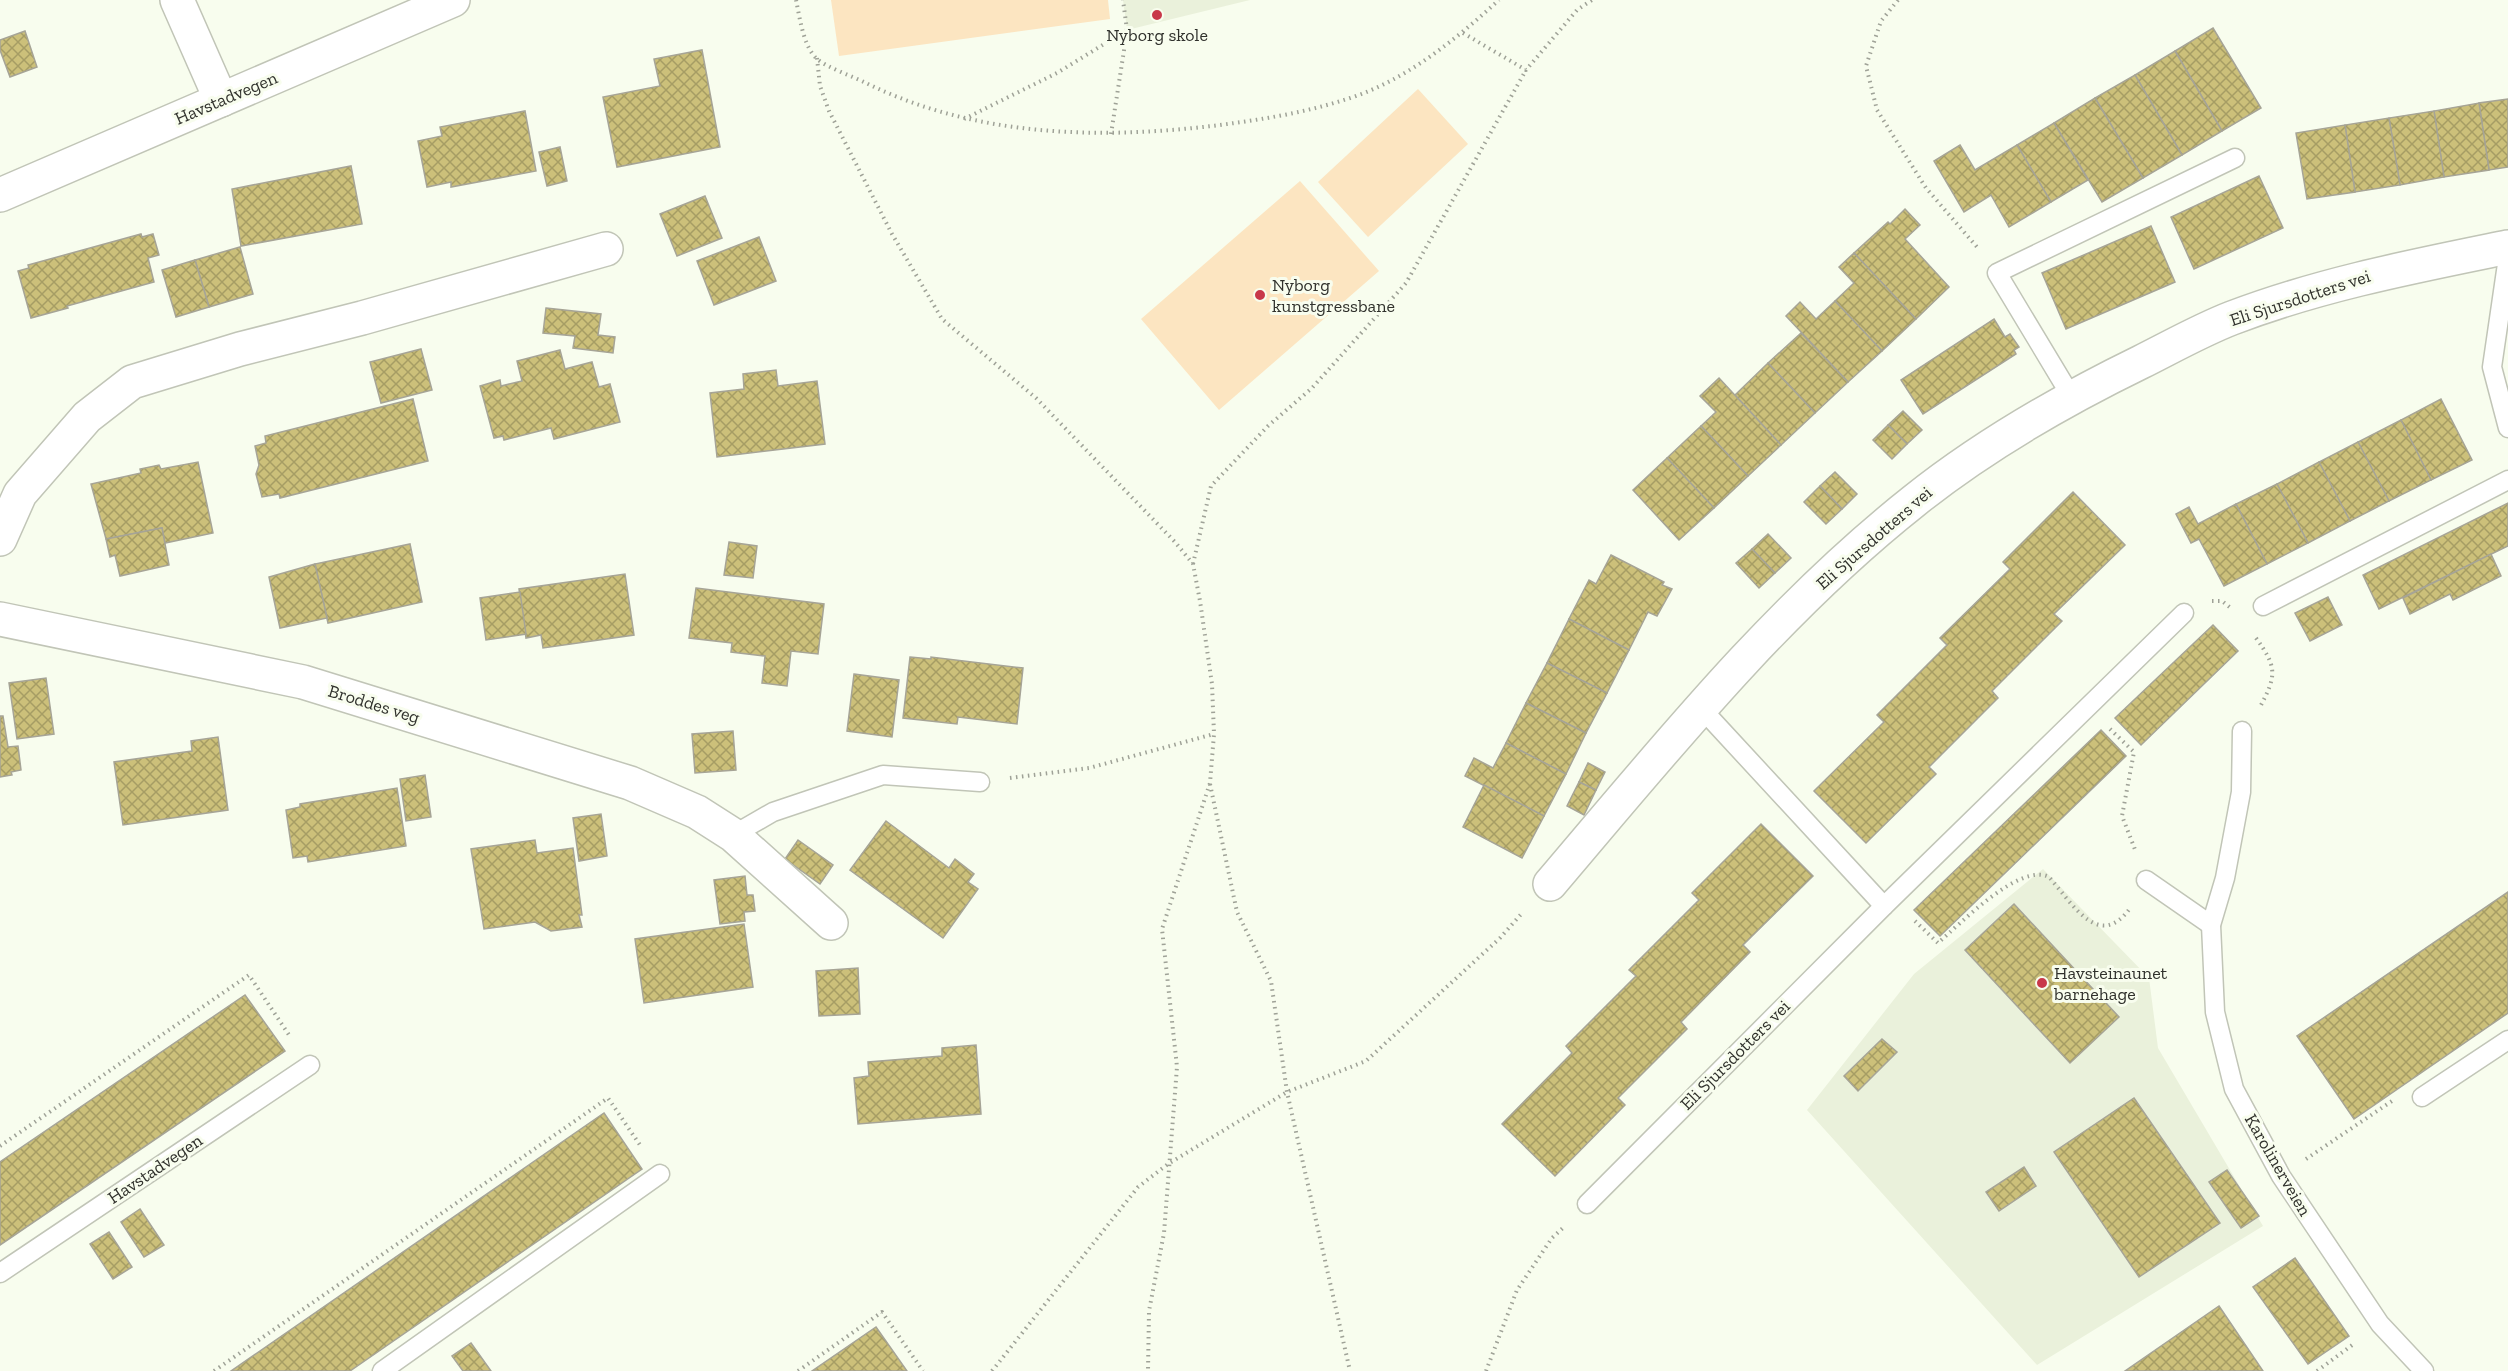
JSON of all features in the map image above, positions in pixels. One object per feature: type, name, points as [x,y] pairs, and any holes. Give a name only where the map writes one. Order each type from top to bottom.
[{"type":"street","points":[[177,0],[221,100]]},
{"type":"street","name":"Havstadvegen","points":[[0,195],[453,0]]},
{"type":"street","name":"Eli Sjursdotters vei","points":[[1550,884],[1701,708],[1819,583],[1913,501],[1989,446],[2071,396],[2231,318],[2374,274],[2508,247]]},
{"type":"street","points":[[0,538],[20,494],[87,417],[132,382],[240,349],[362,318],[606,249]]},
{"type":"street","name":"Broddes veg","points":[[0,619],[303,682],[630,783],[697,812],[733,836],[831,923]]},
{"type":"lane","points":[[2071,396],[1997,273],[2235,158]]},
{"type":"lane","points":[[2508,257],[2492,367],[2508,428]]},
{"type":"lane","points":[[2263,606],[2508,480]]},
{"type":"lane","name":"Eli Sjursdotters vei","points":[[1587,1204],[1884,906],[2184,613]]},
{"type":"lane","points":[[1701,708],[1884,906]]},
{"type":"lane","name":"Karolinerveien","points":[[2242,731],[2241,792],[2225,878],[2211,925],[2215,1012],[2234,1089],[2281,1176],[2380,1324],[2424,1371]]},
{"type":"lane","points":[[733,836],[774,812],[883,775],[980,782]]},
{"type":"lane","points":[[2146,880],[2211,925]]},
{"type":"lane","points":[[2422,1097],[2508,1040]]},
{"type":"lane","name":"Havstadvegen","points":[[0,1273],[310,1065]]},
{"type":"lane","points":[[382,1371],[660,1174]]},
{"type":"path","points":[[796,0],[802,33],[816,58],[820,86],[829,111],[892,234],[942,319],[1036,398],[1175,542],[1193,564]]},
{"type":"path","points":[[1111,134],[1127,30],[1123,0]]},
{"type":"path","points":[[816,58],[900,100],[963,119],[1034,130],[1111,134],[1172,131],[1285,116],[1354,96],[1414,68],[1463,33],[1499,0]]},
{"type":"path","points":[[1148,1371],[1149,1311],[1164,1233],[1177,1067],[1162,929],[1210,783],[1214,734],[1212,684],[1193,564],[1211,486],[1268,426],[1312,388],[1406,283],[1526,70],[1577,9],[1592,0]]},
{"type":"path","points":[[1898,0],[1881,21],[1866,66],[1877,110],[1926,188],[1997,273]]},
{"type":"path","points":[[963,119],[1057,73],[1127,30]]},
{"type":"path","points":[[1463,33],[1526,70]]},
{"type":"path","points":[[2184,613],[2196,601],[2222,602],[2238,614],[2272,661],[2272,678],[2267,694],[2256,717],[2242,731]]},
{"type":"path","points":[[2238,614],[2263,606]]},
{"type":"path","points":[[2088,707],[2134,752],[2122,816]]},
{"type":"path","points":[[980,782],[1089,768],[1214,734]]},
{"type":"path","points":[[1210,783],[1237,912],[1271,981],[1287,1092],[1350,1371]]},
{"type":"path","points":[[1884,906],[1903,910],[1938,943],[1995,895],[2021,878],[2043,874],[2049,877],[2091,924],[2106,927],[2122,919]]},
{"type":"path","points":[[992,1371],[1138,1186],[1168,1164],[1287,1092],[1366,1061],[1500,938],[1550,884]]},
{"type":"path","points":[[0,1146],[249,975],[310,1065]]},
{"type":"path","points":[[2281,1176],[2399,1096],[2422,1097]]},
{"type":"path","points":[[214,1371],[608,1098],[660,1174]]},
{"type":"path","points":[[1486,1371],[1517,1290],[1552,1238],[1587,1204]]},
{"type":"path","points":[[798,1371],[882,1312],[923,1371]]},
{"type":"path","points":[[2317,1371],[2380,1324]]},
{"type":"shaded area","points":[[831,0],[1108,0],[1110,19],[839,56]]},
{"type":"shaded area","name":"Nyborg skole","points":[[1123,0],[1250,0],[1127,30]]},
{"type":"shaded area","points":[[1418,89],[1468,144],[1368,237],[1318,182]]},
{"type":"shaded area","name":"Nyborg kunstgressbane","points":[[1300,181],[1379,271],[1219,410],[1141,319]]},
{"type":"shaded area","points":[[2043,869],[2149,978],[2158,1048],[2263,1226],[2037,1365],[1807,1110],[1914,974]]},
{"type":"building","points":[[2213,28],[2261,108],[2222,131],[2175,51]]},
{"type":"building","points":[[25,31],[37,67],[10,77],[0,50],[0,40]]},
{"type":"building","points":[[702,50],[720,147],[617,167],[603,97],[660,86],[654,59]]},
{"type":"building","points":[[2175,51],[2222,131],[2182,155],[2135,75]]},
{"type":"building","points":[[2135,75],[2182,155],[2143,178],[2095,98]]},
{"type":"building","points":[[2095,98],[2143,178],[2102,202],[2054,123]]},
{"type":"building","points":[[2508,99],[2508,167],[2489,170],[2479,103]]},
{"type":"building","points":[[2479,103],[2489,170],[2444,177],[2434,111]]},
{"type":"building","points":[[525,111],[536,171],[451,187],[451,182],[427,187],[418,141],[442,136],[440,127]]},
{"type":"building","points":[[2434,111],[2444,177],[2400,185],[2389,118]]},
{"type":"building","points":[[2389,118],[2400,185],[2355,192],[2345,125]]},
{"type":"building","points":[[2054,123],[2088,180],[2051,202],[2017,145]]},
{"type":"building","points":[[2345,125],[2355,192],[2307,199],[2296,133]]},
{"type":"building","points":[[1960,145],[1975,170],[2017,145],[2051,202],[2009,227],[1991,195],[1964,212],[1934,161]]},
{"type":"building","points":[[560,147],[567,181],[547,186],[539,152]]},
{"type":"building","points":[[351,166],[362,224],[241,246],[232,189]]},
{"type":"building","points":[[2259,176],[2283,228],[2194,269],[2171,217]]},
{"type":"building","points":[[705,196],[722,238],[677,256],[660,214]]},
{"type":"building","points":[[1905,209],[1920,225],[1905,239],[1949,287],[1916,319],[1854,253]]},
{"type":"building","points":[[2151,226],[2175,282],[2066,329],[2042,273]]},
{"type":"building","points":[[141,234],[142,237],[153,234],[159,255],[148,258],[154,282],[31,318],[18,271],[29,268],[28,265]]},
{"type":"building","points":[[759,237],[776,281],[714,305],[697,261]]},
{"type":"building","points":[[240,247],[253,294],[209,307],[195,260]]},
{"type":"building","points":[[1854,253],[1916,319],[1882,351],[1835,301],[1854,283],[1839,267]]},
{"type":"building","points":[[195,260],[209,307],[176,317],[162,270]]},
{"type":"building","points":[[1835,301],[1882,351],[1848,382],[1786,316],[1800,302],[1816,319]]},
{"type":"building","points":[[546,308],[601,314],[598,335],[615,337],[613,353],[573,348],[575,336],[543,333]]},
{"type":"building","points":[[1994,319],[2005,337],[2010,334],[2019,347],[2014,350],[2016,354],[1923,414],[1901,380]]},
{"type":"building","points":[[1801,333],[1848,382],[1815,413],[1768,363]]},
{"type":"building","points":[[421,349],[432,390],[381,403],[370,362]]},
{"type":"building","points":[[560,350],[565,369],[592,362],[599,387],[610,384],[620,422],[554,439],[551,428],[504,440],[503,436],[494,438],[480,386],[500,380],[501,386],[522,381],[517,361]]},
{"type":"building","points":[[1768,363],[1815,413],[1781,445],[1735,395]]},
{"type":"building","points":[[776,370],[778,386],[817,381],[825,444],[717,457],[710,393],[744,389],[743,374]]},
{"type":"building","points":[[1719,378],[1781,445],[1748,476],[1701,426],[1716,412],[1700,396]]},
{"type":"building","points":[[413,399],[428,461],[280,498],[279,494],[262,497],[256,474],[259,465],[255,446],[266,443],[265,436]]},
{"type":"building","points":[[2441,399],[2472,460],[2431,480],[2401,420]]},
{"type":"building","points":[[1903,411],[1922,430],[1907,444],[1888,425]]},
{"type":"building","points":[[2401,420],[2431,480],[2389,501],[2358,442]]},
{"type":"building","points":[[1888,425],[1907,444],[1892,459],[1873,440]]},
{"type":"building","points":[[1701,426],[1748,476],[1714,508],[1667,458]]},
{"type":"building","points":[[2358,442],[2389,501],[2350,521],[2319,462]]},
{"type":"building","points":[[1667,458],[1714,508],[1679,540],[1633,490]]},
{"type":"building","points":[[198,462],[213,533],[165,543],[162,528],[106,539],[91,484],[141,473],[140,469],[159,465],[161,469]]},
{"type":"building","points":[[2319,462],[2350,521],[2308,543],[2277,484]]},
{"type":"building","points":[[1835,472],[1857,494],[1842,509],[1820,486]]},
{"type":"building","points":[[2277,484],[2308,543],[2267,564],[2236,504]]},
{"type":"building","points":[[1820,486],[1842,509],[1826,524],[1804,502]]},
{"type":"building","points":[[2073,492],[2125,545],[2054,614],[2062,621],[1992,691],[1998,698],[1929,767],[1936,774],[1866,843],[1814,791],[1884,722],[1877,715],[1947,645],[1940,638],[2010,569],[2003,562]]},
{"type":"building","points":[[2508,503],[2508,546],[2379,609],[2363,575]]},
{"type":"building","points":[[2236,504],[2267,564],[2224,586],[2199,539],[2191,543],[2176,514],[2189,507],[2198,524]]},
{"type":"building","points":[[162,528],[169,565],[120,576],[115,555],[110,557],[106,539]]},
{"type":"building","points":[[1768,534],[1791,558],[1775,573],[1752,549]]},
{"type":"building","points":[[729,542],[757,546],[753,578],[724,575]]},
{"type":"building","points":[[410,544],[422,602],[328,623],[315,564]]},
{"type":"building","points":[[1752,549],[1775,573],[1759,588],[1736,563]]},
{"type":"building","points":[[2491,554],[2501,576],[2453,600],[2450,594],[2410,614],[2403,598]]},
{"type":"building","points":[[1611,555],[1664,582],[1662,585],[1672,589],[1657,616],[1648,612],[1629,650],[1569,619],[1589,580],[1596,584]]},
{"type":"building","points":[[315,564],[327,618],[280,628],[269,577]]},
{"type":"building","points":[[625,574],[634,635],[543,648],[541,635],[526,638],[519,589]]},
{"type":"building","points":[[696,588],[824,604],[818,654],[791,651],[787,686],[762,683],[765,656],[731,652],[732,643],[689,638]]},
{"type":"building","points":[[520,592],[526,634],[486,640],[480,598]]},
{"type":"building","points":[[2328,597],[2342,625],[2310,641],[2295,613]]},
{"type":"building","points":[[1569,619],[1629,650],[1607,693],[1547,663]]},
{"type":"building","points":[[2213,625],[2238,651],[2141,745],[2115,718]]},
{"type":"building","points":[[910,657],[931,659],[931,657],[1023,668],[1017,724],[958,717],[957,724],[903,718]]},
{"type":"building","points":[[1547,663],[1607,693],[1586,733],[1526,703]]},
{"type":"building","points":[[854,674],[899,680],[892,737],[847,731]]},
{"type":"building","points":[[46,678],[54,734],[17,739],[9,683]]},
{"type":"building","points":[[1526,703],[1586,733],[1566,774],[1506,743]]},
{"type":"building","points":[[0,716],[3,716],[8,747],[18,746],[21,770],[11,772],[12,775],[0,777]]},
{"type":"building","points":[[2101,730],[2126,756],[1940,936],[1914,910]]},
{"type":"building","points":[[733,731],[736,770],[695,773],[692,734]]},
{"type":"building","points":[[218,737],[228,810],[123,825],[114,762],[192,751],[191,741]]},
{"type":"building","points":[[1506,743],[1566,774],[1544,816],[1465,776],[1474,758],[1493,768]]},
{"type":"building","points":[[1588,763],[1605,772],[1596,790],[1579,782]]},
{"type":"building","points":[[425,775],[431,817],[406,821],[400,779]]},
{"type":"building","points":[[1579,782],[1596,790],[1584,815],[1567,806]]},
{"type":"building","points":[[1484,785],[1544,816],[1522,858],[1463,827]]},
{"type":"building","points":[[397,788],[406,846],[308,862],[307,856],[293,858],[286,810],[300,807],[300,804]]},
{"type":"building","points":[[601,814],[607,856],[579,861],[573,818]]},
{"type":"building","points":[[886,821],[949,868],[955,859],[974,874],[968,882],[978,889],[943,938],[850,870]]},
{"type":"building","points":[[1761,824],[1813,876],[1743,945],[1750,952],[1681,1022],[1687,1029],[1618,1098],[1625,1105],[1555,1176],[1502,1124],[1572,1053],[1566,1046],[1636,976],[1629,970],[1699,900],[1692,893]]},
{"type":"building","points":[[535,840],[537,853],[573,848],[582,927],[551,931],[535,922],[484,929],[471,849]]},
{"type":"building","points":[[798,840],[833,865],[820,884],[785,859]]},
{"type":"building","points":[[745,876],[747,895],[753,895],[755,911],[744,912],[745,921],[720,924],[714,880]]},
{"type":"building","points":[[2508,892],[2508,1013],[2354,1119],[2297,1036]]},
{"type":"building","points":[[2014,904],[2119,1017],[2070,1063],[1965,950]]},
{"type":"building","points":[[744,924],[753,987],[644,1003],[635,939]]},
{"type":"building","points":[[858,968],[860,1014],[819,1016],[816,971]]},
{"type":"building","points":[[245,995],[285,1051],[0,1245],[0,1162]]},
{"type":"building","points":[[1882,1039],[1897,1052],[1858,1091],[1844,1076]]},
{"type":"building","points":[[976,1045],[981,1114],[858,1124],[854,1078],[869,1076],[868,1062],[942,1056],[942,1048]]},
{"type":"building","points":[[2134,1098],[2220,1223],[2139,1277],[2054,1152]]},
{"type":"building","points":[[604,1113],[642,1169],[350,1371],[231,1371]]},
{"type":"building","points":[[2024,1167],[2036,1186],[1999,1211],[1986,1192]]},
{"type":"building","points":[[2227,1170],[2259,1216],[2241,1228],[2209,1182]]},
{"type":"building","points":[[140,1209],[164,1245],[144,1257],[121,1222]]},
{"type":"building","points":[[109,1232],[132,1267],[113,1279],[90,1244]]},
{"type":"building","points":[[2295,1258],[2349,1336],[2308,1364],[2253,1287]]},
{"type":"building","points":[[2219,1306],[2263,1371],[2125,1371]]},
{"type":"building","points":[[876,1327],[907,1371],[812,1371]]},
{"type":"building","points":[[471,1343],[491,1371],[463,1371],[452,1356]]},
{"type":"place","name":"Nyborg skole","points":[[1157,15]]},
{"type":"place","name":"Nyborg kunstgressbane","points":[[1260,295]]},
{"type":"place","name":"Havsteinaunet barnehage","points":[[2042,983]]}]
